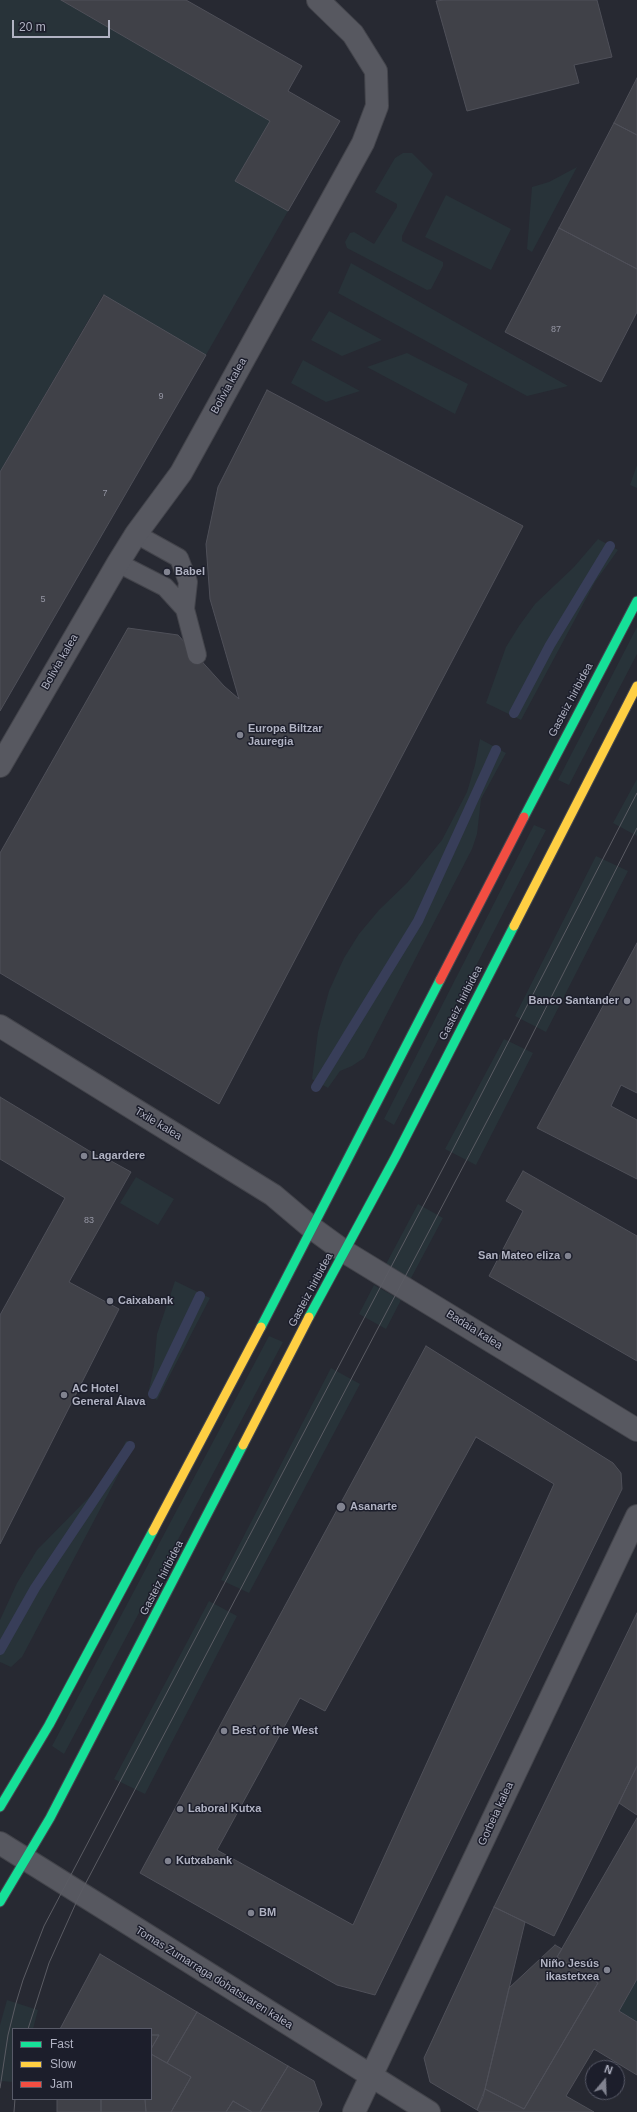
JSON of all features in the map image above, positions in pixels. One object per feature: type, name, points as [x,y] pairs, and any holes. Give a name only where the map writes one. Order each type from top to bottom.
[{"type":"main road","name":"Gasteiz hiribidea","points":[[0,1807],[49,1725],[111,1612],[637,601]]},
{"type":"main road","name":"Gasteiz hiribidea","points":[[0,1902],[50,1818],[345,1252],[637,686]]},
{"type":"street","name":"Bolivia kalea","points":[[0,766],[118,563],[136,534],[181,473],[363,143],[377,106],[376,71],[353,34],[318,0]]},
{"type":"street","name":"Txile kalea","points":[[0,1026],[273,1195],[312,1228]]},
{"type":"street","name":"Badaia kalea","points":[[312,1228],[345,1252],[637,1430]]},
{"type":"street","name":"Gorbeia kalea","points":[[354,2112],[637,1516]]},
{"type":"street","name":"Tomas Zumarraga dohatsuaren kalea","points":[[0,1843],[370,2077],[429,2112]]},
{"type":"lane","points":[[136,534],[179,558],[188,582],[185,609],[198,655]]},
{"type":"lane","points":[[118,563],[165,587],[185,609]]},
{"type":"shaded area","points":[[0,0],[61,0],[270,121],[235,181],[288,211],[206,355],[103,295],[0,472]]},
{"type":"shaded area","points":[[403,153],[412,153],[433,174],[402,236],[402,241],[443,262],[443,266],[431,289],[427,290],[347,248],[345,242],[350,233],[354,232],[374,244],[397,207],[397,204],[375,192],[395,158]]},
{"type":"shaded area","points":[[577,167],[532,252],[527,249],[532,187],[549,182]]},
{"type":"shaded area","points":[[446,195],[511,229],[491,270],[425,237]]},
{"type":"shaded area","points":[[351,263],[568,386],[527,396],[338,293]]},
{"type":"shaded area","points":[[329,311],[382,340],[342,356],[311,340]]},
{"type":"shaded area","points":[[407,353],[468,384],[455,414],[367,367]]},
{"type":"shaded area","points":[[303,360],[360,391],[326,402],[291,383]]},
{"type":"shaded area","points":[[637,465],[637,488],[630,485]]},
{"type":"shaded area","points":[[598,539],[618,550],[595,582],[521,720],[486,703],[506,647],[519,626],[535,604],[574,567]]},
{"type":"shaded area","points":[[637,627],[637,654],[569,785],[558,780]]},
{"type":"shaded area","points":[[480,739],[506,753],[481,799],[477,834],[472,849],[364,1058],[352,1066],[340,1071],[328,1088],[312,1079],[318,1032],[329,991],[344,958],[359,934],[379,910],[407,883],[442,840],[467,792],[475,765]]},
{"type":"shaded area","points":[[637,779],[637,836],[613,823]]},
{"type":"shaded area","points":[[534,825],[546,830],[394,1125],[384,1119]]},
{"type":"shaded area","points":[[596,856],[628,871],[546,1032],[515,1016]]},
{"type":"shaded area","points":[[504,1039],[533,1053],[476,1165],[445,1149]]},
{"type":"shaded area","points":[[136,1177],[174,1199],[158,1225],[120,1203]]},
{"type":"shaded area","points":[[418,1204],[443,1218],[410,1280],[385,1266]]},
{"type":"shaded area","points":[[175,1281],[210,1298],[157,1400],[148,1394],[154,1366],[157,1334]]},
{"type":"shaded area","points":[[374,1285],[401,1300],[386,1329],[359,1314]]},
{"type":"shaded area","points":[[269,1336],[283,1342],[64,1754],[52,1746]]},
{"type":"shaded area","points":[[331,1368],[360,1384],[249,1593],[221,1580]]},
{"type":"shaded area","points":[[126,1441],[135,1443],[22,1657],[11,1667],[0,1662],[0,1620],[17,1583],[37,1550],[98,1488],[115,1464]]},
{"type":"shaded area","points":[[209,1601],[237,1616],[145,1794],[114,1779]]},
{"type":"shaded area","points":[[637,1979],[637,2022],[619,2011]]},
{"type":"shaded area","points":[[7,2000],[38,2010],[33,2028],[12,2028],[12,2082],[0,2081],[0,2025]]},
{"type":"building","points":[[61,0],[186,0],[302,66],[288,91],[340,121],[288,211],[235,181],[270,121]]},
{"type":"building","points":[[597,0],[612,57],[574,65],[579,83],[467,111],[436,1]]},
{"type":"building","points":[[637,78],[637,135],[614,123]]},
{"type":"building","points":[[614,123],[637,135],[637,269],[559,228]]},
{"type":"building","points":[[559,228],[637,269],[637,312],[601,382],[505,332]]},
{"type":"building","points":[[104,295],[206,355],[0,711],[0,472]]},
{"type":"building","name":"Europa Biltzar Jauregia","points":[[267,390],[523,526],[219,1104],[0,973],[0,853],[128,628],[178,635],[224,686],[239,699],[210,599],[206,544],[218,487]]},
{"type":"building","points":[[637,943],[637,1093],[621,1085],[611,1106],[637,1120],[637,1179],[537,1128]]},
{"type":"building","points":[[0,1097],[101,1158],[102,1156],[131,1172],[69,1282],[119,1309],[0,1544],[0,1315],[65,1198],[0,1159]]},
{"type":"building","name":"San Mateo eliza","points":[[523,1171],[637,1236],[637,1361],[489,1276],[523,1211],[506,1201]]},
{"type":"building","points":[[426,1346],[613,1463],[621,1473],[622,1489],[375,1995],[337,1985],[140,1873]],"holes":[[[476,1437],[554,1484],[353,1925],[217,1850],[300,1698],[325,1711]]]},
{"type":"building","points":[[637,1613],[637,1766],[554,1936],[494,1907]]},
{"type":"building","points":[[637,1766],[637,1815],[619,1803]]},
{"type":"building","name":"Niño Jesús ikastetxea","points":[[637,1818],[637,1979],[619,2011],[637,2022],[637,2075],[625,2068],[625,2060],[612,2060],[594,2049],[587,2060],[585,2060],[585,2064],[566,2096],[594,2112],[480,2112],[477,2110],[485,2089],[524,2109],[598,1983],[557,1957]]},
{"type":"building","points":[[494,1907],[525,1922],[483,2097],[477,2110],[430,2082],[424,2058]]},
{"type":"building","points":[[555,1945],[562,1949],[557,1957],[598,1983],[524,2109],[485,2089],[509,1988]]},
{"type":"building","points":[[100,1954],[197,2012],[167,2063],[152,2055],[152,2047],[159,2035],[152,2035],[152,2028],[61,2028]]},
{"type":"building","points":[[197,2012],[288,2066],[260,2112],[252,2112],[233,2101],[226,2112],[171,2112],[191,2077],[167,2063]]},
{"type":"building","points":[[152,2035],[159,2035],[152,2047]]},
{"type":"building","points":[[152,2055],[191,2077],[171,2112],[146,2112],[145,2100],[152,2100]]},
{"type":"building","points":[[288,2066],[314,2081],[322,2104],[318,2112],[260,2112]]},
{"type":"building","points":[[57,2100],[101,2100],[101,2112],[57,2112]]},
{"type":"building","points":[[101,2100],[145,2100],[146,2112],[101,2112]]},
{"type":"building","points":[[233,2101],[252,2112],[226,2112]]},
{"type":"waterway","points":[[514,713],[550,645],[610,546]]},
{"type":"waterway","points":[[316,1087],[418,921],[496,750]]},
{"type":"waterway","points":[[153,1394],[200,1296]]},
{"type":"waterway","points":[[0,1650],[35,1588],[130,1446]]},
{"type":"tram line","points":[[0,2088],[8,2035],[16,2003],[23,1980],[44,1926],[451,1153],[637,793]]},
{"type":"tram line","points":[[28,2028],[49,1963],[80,1894],[525,1049],[637,828]]},
{"type":"tram line","points":[[14,2112],[15,2100]]},
{"type":"traffic: fast","points":[[524,817],[637,601]]},
{"type":"traffic: fast","points":[[309,1317],[396,1156],[514,926]]},
{"type":"traffic: fast","points":[[261,1327],[440,980]]},
{"type":"traffic: fast","points":[[0,1902],[50,1818],[243,1445]]},
{"type":"traffic: fast","points":[[0,1807],[49,1725],[153,1531]]},
{"type":"traffic: slow","points":[[514,926],[637,686]]},
{"type":"traffic: slow","points":[[243,1445],[309,1317]]},
{"type":"traffic: slow","points":[[153,1531],[261,1327]]},
{"type":"traffic: jam","points":[[440,980],[524,817]]},
{"type":"place","name":"Babel","points":[[167,572]]},
{"type":"place","name":"Europa Biltzar Jauregia","points":[[240,735]]},
{"type":"place","name":"Banco Santander","points":[[627,1001]]},
{"type":"place","name":"Lagardere","points":[[84,1156]]},
{"type":"place","name":"San Mateo eliza","points":[[568,1256]]},
{"type":"place","name":"Caixabank","points":[[110,1301]]},
{"type":"place","name":"AC Hotel General Álava","points":[[64,1395]]},
{"type":"place","name":"Asanarte","points":[[341,1507]]},
{"type":"place","name":"Best of the West","points":[[224,1731]]},
{"type":"place","name":"Laboral Kutxa","points":[[180,1809]]},
{"type":"place","name":"Kutxabank","points":[[168,1861]]},
{"type":"place","name":"BM","points":[[251,1913]]},
{"type":"place","name":"Niño Jesús ikastetxea","points":[[607,1970]]}]
